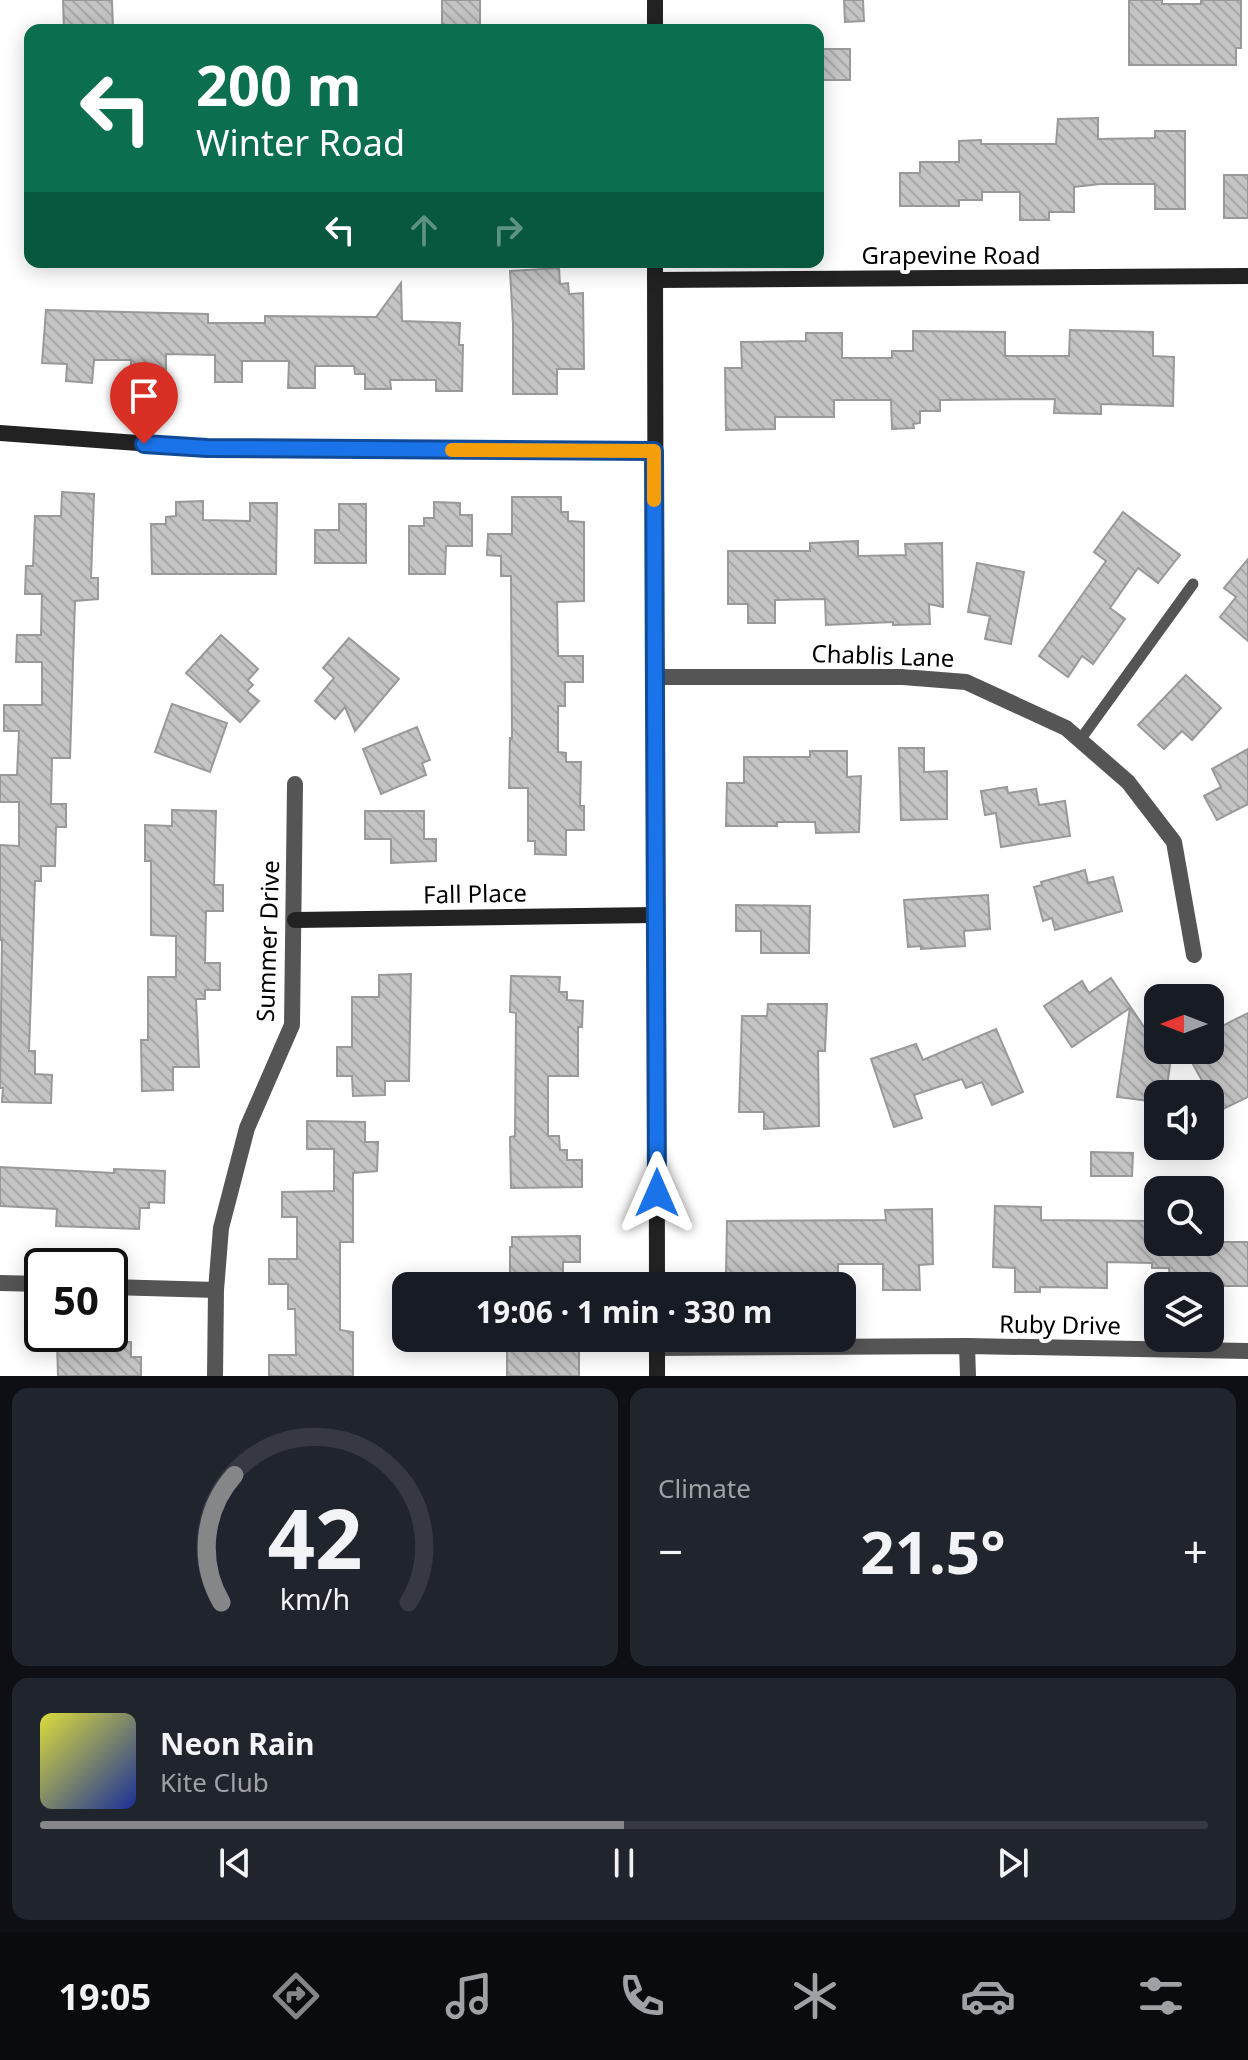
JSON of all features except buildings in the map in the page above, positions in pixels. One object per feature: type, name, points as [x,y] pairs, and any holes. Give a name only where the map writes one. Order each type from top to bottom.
[{"type":"main road","points":[[655,0],[655,24]]},
{"type":"main road","points":[[655,268],[657,1272]]},
{"type":"main road","name":"Grapevine Road","points":[[655,280],[1248,276]]},
{"type":"main road","points":[[0,433],[207,448],[654,451]]},
{"type":"main road","name":"Fall Place","points":[[295,920],[655,915]]},
{"type":"main road","points":[[657,1352],[657,1376]]},
{"type":"street","name":"Chablis Lane","points":[[655,677],[903,677],[966,682],[1066,728],[1128,782],[1174,842],[1194,955]]},
{"type":"street","name":"Summer Drive","points":[[215,1376],[216,1290],[221,1228],[247,1128],[292,1025],[295,784]]},
{"type":"street","points":[[0,1283],[24,1284]]},
{"type":"street","points":[[128,1288],[216,1290]]},
{"type":"street","name":"Ruby Drive","points":[[856,1345],[1248,1351]]},
{"type":"street","name":"Ruby Drive","points":[[967,1346],[968,1376]]},
{"type":"lane","points":[[1080,740],[1193,584]]},
{"type":"slow traffic","points":[[452,450],[654,451],[654,500]]},
{"type":"route","points":[[144,444],[207,448],[654,451],[657,1193]]}]
